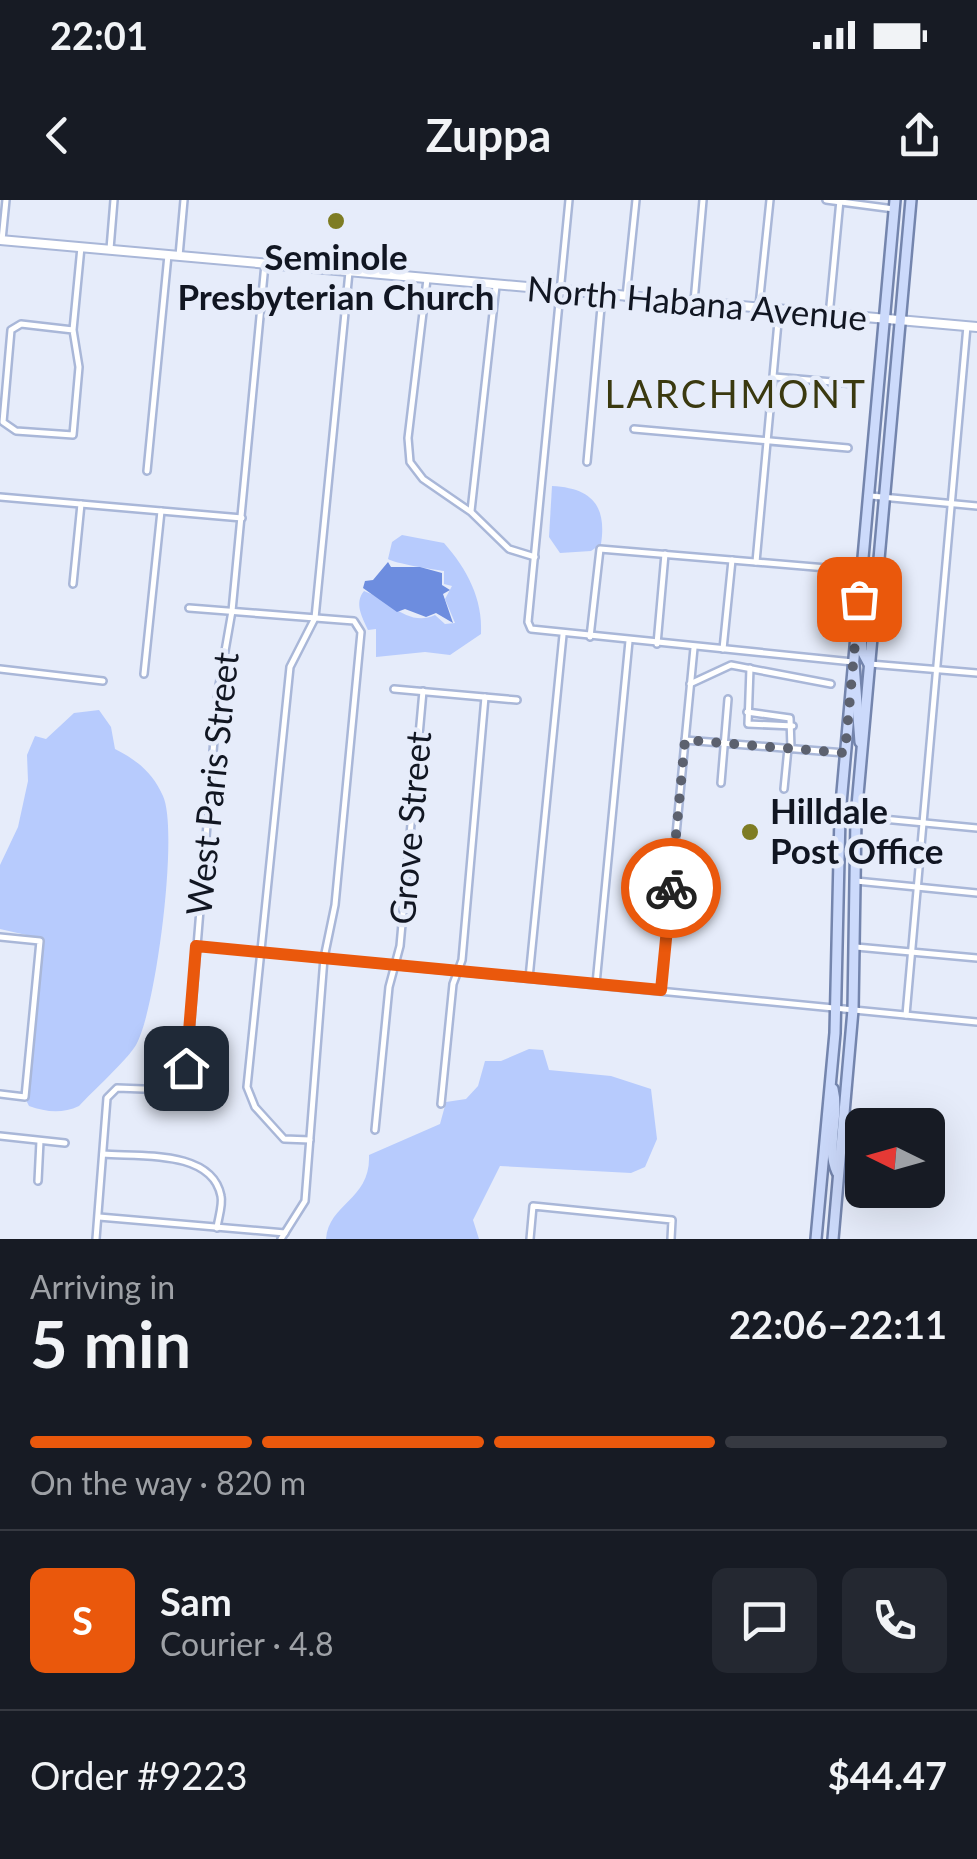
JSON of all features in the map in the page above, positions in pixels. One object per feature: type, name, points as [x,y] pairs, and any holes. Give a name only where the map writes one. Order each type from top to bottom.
[{"type":"main road","points":[[834,1239],[853,1010],[856,816],[911,200]]},
{"type":"main road","points":[[816,1239],[836,1008],[840,815],[894,204]]},
{"type":"main road","points":[[862,571],[866,577],[862,651],[870,664]]},
{"type":"main road","points":[[853,662],[858,672],[856,732],[862,749]]},
{"type":"main road","points":[[830,1082],[836,1103],[832,1156],[839,1175]]},
{"type":"street","points":[[1,240],[6,200]]},
{"type":"street","points":[[110,249],[114,200]]},
{"type":"street","points":[[179,256],[184,200]]},
{"type":"street","points":[[568,200],[528,622],[536,632],[853,662]]},
{"type":"street","points":[[626,299],[636,200]]},
{"type":"street","points":[[694,304],[703,200]]},
{"type":"street","points":[[758,310],[770,200]]},
{"type":"street","points":[[826,200],[894,204]]},
{"type":"street","points":[[829,316],[840,201]]},
{"type":"street","name":"North Habana Avenue","points":[[1,240],[884,322],[972,326]]},
{"type":"street","points":[[73,330],[22,324],[12,330],[2,422],[16,431],[73,435],[80,366],[73,330],[81,247]]},
{"type":"street","points":[[148,470],[168,255]]},
{"type":"street","name":"West Paris Street","points":[[96,1239],[102,1154],[112,1091],[170,1090],[186,1068],[218,691],[232,610],[266,264]]},
{"type":"street","points":[[310,1140],[284,1139],[255,1107],[247,1087],[290,667],[315,618],[348,272]]},
{"type":"street","points":[[426,279],[408,438],[410,462],[423,478],[471,512],[509,549],[534,557]]},
{"type":"street","points":[[471,512],[496,286]]},
{"type":"street","points":[[587,462],[602,296]]},
{"type":"street","points":[[756,562],[779,312]]},
{"type":"street","points":[[906,1015],[972,326]]},
{"type":"street","points":[[774,378],[856,384]]},
{"type":"street","points":[[634,429],[848,448]]},
{"type":"street","points":[[868,496],[977,506]]},
{"type":"street","points":[[0,499],[242,518]]},
{"type":"street","points":[[73,584],[81,504]]},
{"type":"street","points":[[144,674],[161,511]]},
{"type":"street","points":[[590,637],[600,549],[862,571]]},
{"type":"street","points":[[657,644],[665,554]]},
{"type":"street","points":[[723,650],[732,560]]},
{"type":"street","points":[[98,1217],[283,1236],[305,1202],[324,958],[335,904],[361,632],[354,620],[189,608]]},
{"type":"street","points":[[529,978],[562,635]]},
{"type":"street","points":[[596,984],[629,641]]},
{"type":"street","points":[[661,990],[694,648]]},
{"type":"street","points":[[870,664],[977,674]]},
{"type":"street","points":[[690,684],[731,666],[830,684]]},
{"type":"street","points":[[750,668],[748,724],[793,726]]},
{"type":"street","points":[[0,669],[103,681]]},
{"type":"street","points":[[394,689],[517,700]]},
{"type":"street","name":"Grove Street","points":[[376,1130],[423,691]]},
{"type":"street","points":[[441,1104],[485,697]]},
{"type":"street","points":[[721,783],[728,699]]},
{"type":"street","points":[[747,712],[790,718],[793,726],[784,790]]},
{"type":"street","points":[[685,740],[845,753]]},
{"type":"street","points":[[840,815],[977,828]]},
{"type":"street","points":[[853,880],[977,893]]},
{"type":"street","points":[[0,937],[40,941],[25,1097],[0,1094]]},
{"type":"street","points":[[196,946],[977,1022]]},
{"type":"street","points":[[854,946],[977,958]]},
{"type":"street","points":[[0,1136],[65,1143]]},
{"type":"street","points":[[38,1181],[40,1140]]},
{"type":"street","points":[[102,1154],[189,1162],[206,1172],[221,1195],[218,1228]]},
{"type":"street","points":[[530,1239],[533,1206],[672,1220],[671,1239]]},
{"type":"shaded area","points":[[552,486],[577,490],[593,501],[601,519],[601,544],[591,551],[560,553],[549,537]]},
{"type":"shaded area","points":[[402,535],[444,543],[472,585],[481,634],[450,655],[425,652],[376,657],[376,629],[368,630],[360,610],[364,591],[407,615],[435,615],[445,624],[455,623],[445,599],[452,586],[444,584],[444,571],[388,559],[392,542]]},
{"type":"shaded area","points":[[99,710],[111,727],[115,749],[144,768],[163,796],[167,815],[167,881],[158,960],[136,1045],[79,1106],[48,1111],[29,1106],[26,1100],[44,939],[0,929],[0,865],[18,827],[28,781],[27,755],[35,736],[46,739],[74,713]]},
{"type":"shaded area","points":[[529,1049],[543,1050],[549,1070],[611,1076],[651,1089],[657,1139],[645,1167],[631,1173],[500,1166],[473,1220],[479,1239],[326,1239],[334,1217],[364,1182],[369,1155],[440,1124],[446,1102],[466,1099],[478,1086],[485,1061],[501,1061]]},
{"type":"water","points":[[388,562],[391,567],[420,567],[442,573],[442,585],[450,590],[443,594],[453,623],[436,613],[426,617],[405,609],[397,612],[363,588],[365,581],[373,580]]},
{"type":"way so far","points":[[671,888],[685,740],[845,753],[859,599]]},
{"type":"place","name":"Seminole Presbyterian Church","points":[[336,221]]},
{"type":"place","name":"Hilldale Post Office","points":[[750,832]]},
{"type":"district","name":"LARCHMONT","points":[[736,395]]},
{"type":"route","points":[[186,1068],[196,946],[661,990],[671,888]]}]
